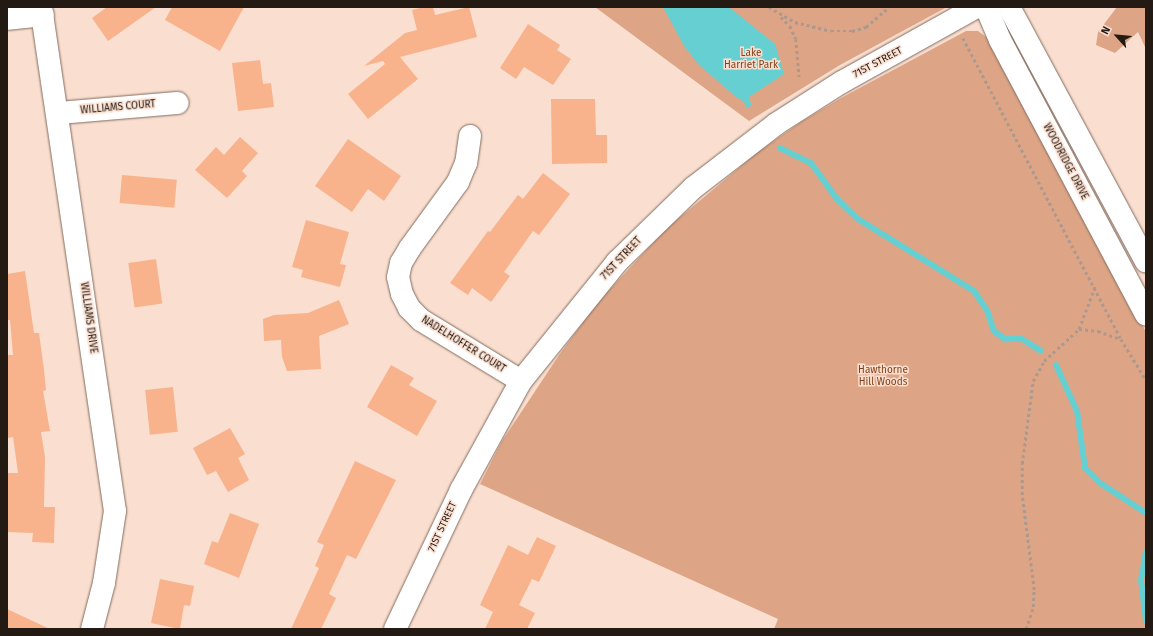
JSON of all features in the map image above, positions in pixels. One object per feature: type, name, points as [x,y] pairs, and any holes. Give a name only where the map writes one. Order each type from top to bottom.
[{"type":"street","name":"71ST STREET","points":[[395,629],[460,490],[522,381],[617,262],[693,188],[797,110],[842,82],[954,22],[977,7]]},
{"type":"street","name":"WOODRIDGE DRIVE","points":[[986,7],[1000,40],[1146,315]]},
{"type":"street","points":[[1009,7],[1146,261]]},
{"type":"street","points":[[7,19],[42,11]]},
{"type":"street","name":"WILLIAMS DRIVE","points":[[42,11],[115,511],[104,584],[92,629]]},
{"type":"street","name":"WILLIAMS COURT","points":[[58,113],[178,103]]},
{"type":"street","name":"NADELHOFFER COURT","points":[[470,136],[466,163],[458,182],[410,248],[401,263],[398,277],[402,294],[409,308],[421,320],[522,381]]},
{"type":"path","points":[[769,7],[780,15],[790,26],[796,39],[799,77]]},
{"type":"path","points":[[780,15],[815,28],[852,31],[866,27],[889,7]]},
{"type":"path","points":[[954,22],[1095,286],[1121,339],[1146,380]]},
{"type":"path","points":[[1026,629],[1033,607],[1034,590],[1022,495],[1022,457],[1029,392],[1037,370],[1044,361],[1078,329],[1095,286]]},
{"type":"path","points":[[1078,329],[1098,331],[1121,339]]},
{"type":"green space","name":"Lake Harriet Park","points":[[595,7],[947,7],[840,65],[749,121]]},
{"type":"green space","points":[[1117,7],[1146,7],[1146,49],[1138,32],[1115,53],[1096,45],[1098,32]]},
{"type":"green space","name":"Hawthorne Hill Woods","points":[[966,31],[978,31],[993,42],[1146,332],[1146,629],[774,629],[778,619],[480,484],[502,441],[559,355],[598,302],[666,229],[758,152],[801,122],[841,98]]},
{"type":"water","points":[[663,7],[728,7],[775,44],[784,74],[743,101],[736,97],[699,65],[684,46]]},
{"type":"building","points":[[107,7],[156,7],[108,41],[92,18]]},
{"type":"building","points":[[172,7],[244,7],[220,51],[165,20]]},
{"type":"building","points":[[424,7],[433,7],[435,15],[469,7],[477,37],[400,57],[418,79],[368,119],[348,94],[385,64],[383,61],[364,66],[405,33],[417,30],[412,10]]},
{"type":"building","points":[[528,24],[560,45],[557,50],[571,59],[553,85],[524,67],[516,79],[500,68]]},
{"type":"building","points":[[260,60],[263,84],[271,83],[274,107],[238,111],[232,63]]},
{"type":"building","points":[[551,99],[595,99],[596,135],[607,135],[607,163],[552,164]]},
{"type":"building","points":[[240,137],[258,153],[242,171],[247,176],[227,198],[195,170],[216,147],[224,155]]},
{"type":"building","points":[[348,139],[401,176],[384,201],[368,189],[352,212],[315,186]]},
{"type":"building","points":[[543,173],[570,194],[539,235],[533,231],[504,272],[510,276],[491,302],[472,288],[468,295],[450,283],[488,231],[490,232],[518,195],[523,199]]},
{"type":"building","points":[[122,175],[177,180],[174,208],[120,203]]},
{"type":"building","points":[[306,220],[349,232],[340,264],[346,265],[340,287],[301,277],[303,270],[292,267]]},
{"type":"building","points":[[156,259],[162,304],[135,307],[128,263]]},
{"type":"building","points":[[25,271],[34,333],[39,333],[44,370],[46,390],[43,391],[50,431],[41,432],[45,457],[44,507],[55,507],[54,543],[32,542],[33,533],[7,532],[7,473],[18,473],[13,437],[7,438],[7,355],[13,355],[10,320],[7,320],[7,274]]},
{"type":"building","points":[[339,300],[349,324],[319,336],[321,369],[287,371],[282,357],[281,340],[264,341],[263,319],[274,315],[308,313]]},
{"type":"building","points":[[391,365],[414,378],[409,385],[437,401],[417,436],[367,407]]},
{"type":"building","points":[[173,387],[178,432],[150,435],[145,390]]},
{"type":"building","points":[[230,428],[245,454],[238,458],[249,480],[228,492],[216,471],[207,475],[193,448]]},
{"type":"building","points":[[355,461],[396,480],[356,559],[347,555],[329,594],[336,598],[321,629],[291,629],[319,568],[315,566],[324,545],[317,542]]},
{"type":"building","points":[[230,513],[259,524],[239,578],[204,564],[212,541],[218,543]]},
{"type":"building","points":[[537,537],[556,546],[539,582],[532,579],[519,605],[535,613],[527,629],[485,629],[493,612],[480,605],[508,545],[528,555]]},
{"type":"building","points":[[160,579],[194,586],[190,606],[184,605],[180,629],[151,623]]},
{"type":"building","points":[[7,609],[50,629],[7,629]]},
{"type":"waterway","points":[[744,93],[748,104]]},
{"type":"waterway","points":[[780,148],[811,163],[837,199],[858,219],[974,291],[987,310],[994,331],[1005,339],[1022,339],[1041,351]]},
{"type":"waterway","points":[[1056,365],[1077,411],[1085,468],[1100,483],[1146,513]]},
{"type":"waterway","points":[[1146,552],[1141,580],[1146,621]]}]
